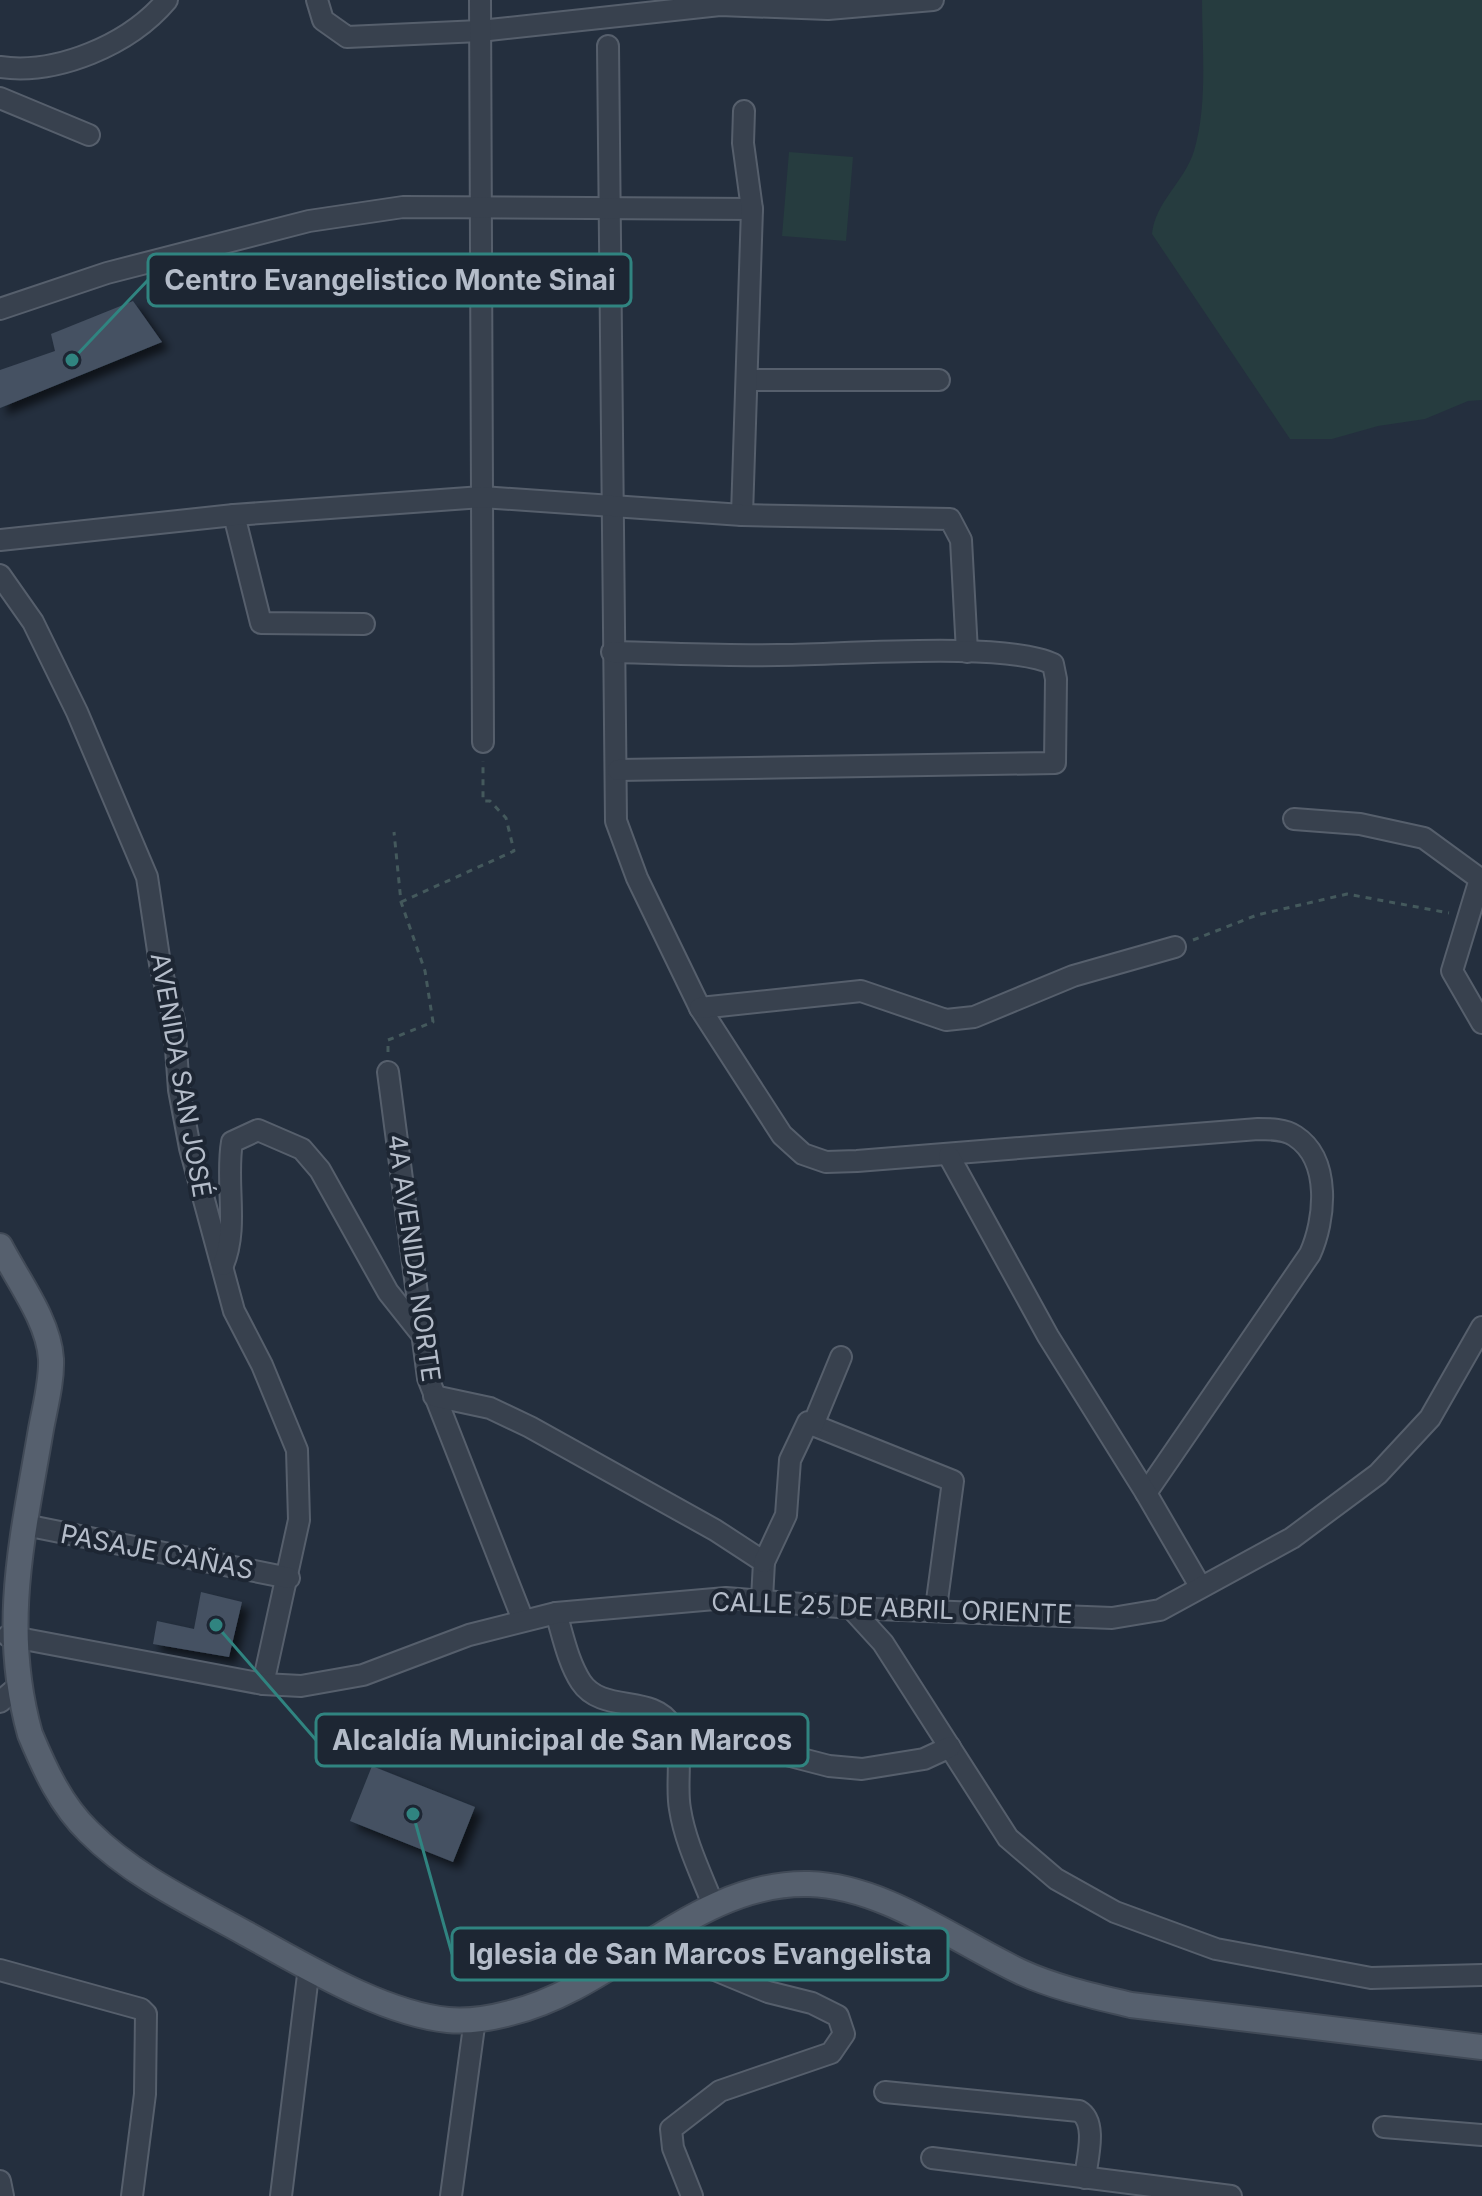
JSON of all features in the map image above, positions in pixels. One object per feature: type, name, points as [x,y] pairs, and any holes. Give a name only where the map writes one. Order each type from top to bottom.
[{"type":"main road","points":[[0,1246],[40,1323],[51,1357],[25,1525],[5,1582],[7,1695],[57,1793],[86,1830],[130,1868],[346,1988],[446,2020],[475,2019],[540,2004],[714,1907],[782,1885],[829,1886],[884,1902],[1020,1972],[1084,1994],[1131,2005],[1482,2047]]},
{"type":"street","points":[[0,67],[25,70],[71,63],[142,24],[167,0]]},
{"type":"street","points":[[317,0],[323,20],[347,37],[480,31],[715,2],[828,9],[933,0]]},
{"type":"street","points":[[480,0],[483,742]]},
{"type":"street","points":[[608,46],[615,505],[612,652],[618,770],[616,821],[637,878],[700,1008],[782,1135],[803,1154],[826,1162],[949,1156],[1258,1129],[1294,1135],[1307,1146],[1315,1163],[1323,1204],[1319,1233],[1310,1254],[1146,1493]]},
{"type":"street","points":[[0,98],[89,135]]},
{"type":"street","points":[[742,515],[752,209],[743,143],[744,111]]},
{"type":"street","points":[[0,309],[107,273],[309,221],[403,207],[611,211],[752,209]]},
{"type":"street","points":[[748,380],[939,380]]},
{"type":"street","points":[[0,540],[234,515],[482,497],[742,515],[950,519],[961,540],[967,652]]},
{"type":"street","points":[[234,515],[261,623],[364,624]]},
{"type":"street","name":"AVENIDA SAN JOSÉ","points":[[0,575],[33,622],[77,712],[147,877],[160,964],[174,1021],[179,1090],[190,1148],[234,1311],[262,1365],[297,1450],[299,1520],[289,1578],[263,1684]]},
{"type":"street","points":[[612,652],[773,655],[967,652],[1040,658],[1053,664],[1056,679],[1055,763],[618,770]]},
{"type":"street","points":[[1294,819],[1360,824],[1424,838],[1480,879],[1452,971],[1482,1023]]},
{"type":"street","points":[[700,1008],[861,991],[946,1020],[974,1017],[1073,976],[1175,947]]},
{"type":"street","name":"4A AVENIDA NORTE","points":[[388,1072],[419,1331],[434,1396],[523,1620]]},
{"type":"street","points":[[223,1265],[232,1244],[229,1161],[232,1142],[258,1130],[282,1137],[302,1149],[320,1170],[388,1292],[419,1331]]},
{"type":"street","points":[[949,1156],[1048,1336],[1200,1586]]},
{"type":"street","name":"CALLE 25 DE ABRIL ORIENTE","points":[[8,1636],[263,1684],[301,1686],[363,1675],[469,1635],[556,1613],[726,1598],[851,1608],[936,1608],[1112,1618],[1160,1610],[1292,1538],[1378,1474],[1430,1418],[1482,1327]]},
{"type":"street","points":[[813,1425],[841,1357]]},
{"type":"street","points":[[434,1396],[490,1408],[530,1427],[715,1530],[764,1562]]},
{"type":"street","points":[[762,1599],[764,1562],[786,1515],[790,1460],[808,1422],[953,1481],[936,1608]]},
{"type":"street","name":"PASAJE CAÑAS","points":[[25,1525],[289,1578]]},
{"type":"street","points":[[851,1608],[883,1643],[1008,1838],[1056,1879],[1115,1912],[1216,1949],[1371,1978],[1482,1975]]},
{"type":"street","points":[[556,1613],[582,1684],[595,1697],[664,1716],[672,1725],[677,1749],[680,1809],[714,1907]]},
{"type":"street","points":[[677,1749],[775,1752],[829,1766],[862,1769],[924,1759],[950,1747]]},
{"type":"street","points":[[643,1948],[715,1970],[768,1992],[812,2003],[838,2016],[844,2034],[831,2053],[720,2091],[671,2129],[673,2148],[692,2196]]},
{"type":"street","points":[[281,2196],[309,1967]]},
{"type":"street","points":[[0,1970],[141,2009],[146,2014],[145,2094],[132,2196]]},
{"type":"street","points":[[451,2196],[475,2019]]},
{"type":"street","points":[[885,2092],[1079,2111],[1089,2124],[1085,2178]]},
{"type":"street","points":[[1384,2127],[1482,2135]]},
{"type":"street","points":[[932,2158],[1176,2193],[1231,2196]]},
{"type":"street","points":[[0,2181],[3,2196]]},
{"type":"path","points":[[401,902],[514,851],[506,818],[490,801],[483,801],[483,742]]},
{"type":"path","points":[[388,1072],[388,1040],[433,1022],[425,971],[401,902],[394,832]]},
{"type":"path","points":[[1175,947],[1257,915],[1347,894],[1468,916]]},
{"type":"green space","points":[[1202,0],[1482,0],[1482,400],[1468,401],[1425,419],[1378,426],[1332,439],[1290,439],[1152,234],[1164,202],[1190,162],[1198,133],[1203,76]]},
{"type":"green space","points":[[789,152],[853,157],[846,241],[782,236]]},
{"type":"building","points":[[133,301],[162,342],[0,408],[0,370],[55,351],[51,334]]},
{"type":"building","points":[[201,1592],[242,1602],[229,1657],[153,1644],[157,1621],[194,1629]]},
{"type":"building","points":[[372,1766],[475,1807],[453,1862],[350,1821]]},
{"type":"place","name":"Centro Evangelistico Monte Sinai","points":[[72,360]]},
{"type":"place","name":"Alcaldía Municipal de San Marcos","points":[[216,1625]]},
{"type":"place","name":"Iglesia de San Marcos Evangelista","points":[[413,1814]]}]
